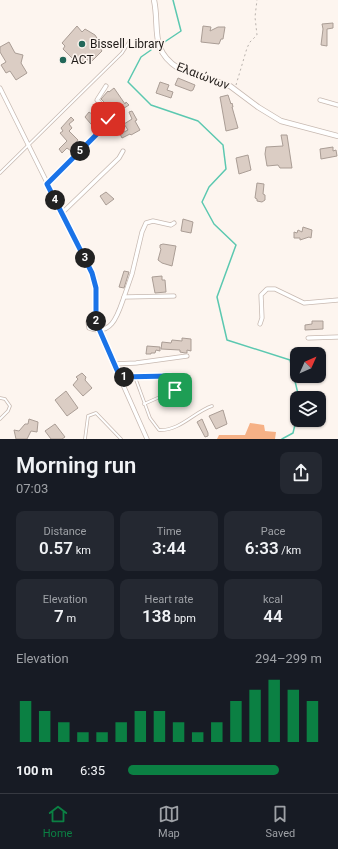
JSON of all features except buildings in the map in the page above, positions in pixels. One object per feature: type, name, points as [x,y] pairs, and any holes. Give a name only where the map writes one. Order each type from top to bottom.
[{"type":"street","name":"Ελαιώνων","points":[[154,0],[157,11],[156,38],[164,56],[178,68],[223,82],[235,88],[262,109],[281,121],[338,136]]},
{"type":"street","points":[[47,184],[97,134],[108,119],[109,112],[97,100],[106,86]]},
{"type":"street","points":[[0,88],[93,277],[96,297],[95,316],[98,330],[147,439]]},
{"type":"street","points":[[320,100],[338,105]]},
{"type":"street","points":[[62,213],[119,158],[123,151]]},
{"type":"street","points":[[95,316],[89,320],[87,325],[90,329],[98,330],[108,328],[117,317],[132,274],[142,232],[146,224],[153,221],[170,225],[174,223]]},
{"type":"street","points":[[260,324],[262,318],[261,295],[267,289],[275,289],[304,302],[338,300]]},
{"type":"street","points":[[124,297],[174,296]]},
{"type":"street","points":[[308,338],[338,337]]},
{"type":"street","points":[[114,364],[141,363],[187,356]]},
{"type":"lane","points":[[0,173],[19,156],[28,145],[122,53],[129,42]]},
{"type":"lane","points":[[120,377],[168,376],[177,381],[178,385],[175,390],[144,404]]},
{"type":"lane","points":[[135,377],[144,404],[154,426],[161,430],[184,423],[202,410],[212,406]]},
{"type":"lane","points":[[0,398],[5,399],[10,406],[8,411],[0,419]]},
{"type":"lane","points":[[85,439],[88,416],[96,413],[121,439]]},
{"type":"path","points":[[235,88],[247,48],[250,42],[257,35],[255,17],[257,0]]},
{"type":"shaded area","points":[[250,423],[264,425],[265,431],[276,432],[275,439],[217,439],[219,435],[245,435]]},
{"type":"waterway","points":[[163,43],[181,31],[173,0]]},
{"type":"waterway","points":[[151,50],[141,57],[128,82],[151,105],[198,121],[223,145],[226,169],[209,187],[202,202],[214,224],[236,245],[217,297],[227,340],[290,360],[297,391]]},
{"type":"waterway","points":[[282,439],[293,433],[294,427]]},
{"type":"place","name":"Bissell Library","points":[[82,44]]},
{"type":"place","name":"ACT","points":[[63,60]]},
{"type":"route","points":[[108,119],[97,134],[47,184],[92,273],[96,288],[95,316],[98,330],[120,377],[170,376],[175,378],[177,381],[178,385],[175,390]]}]
